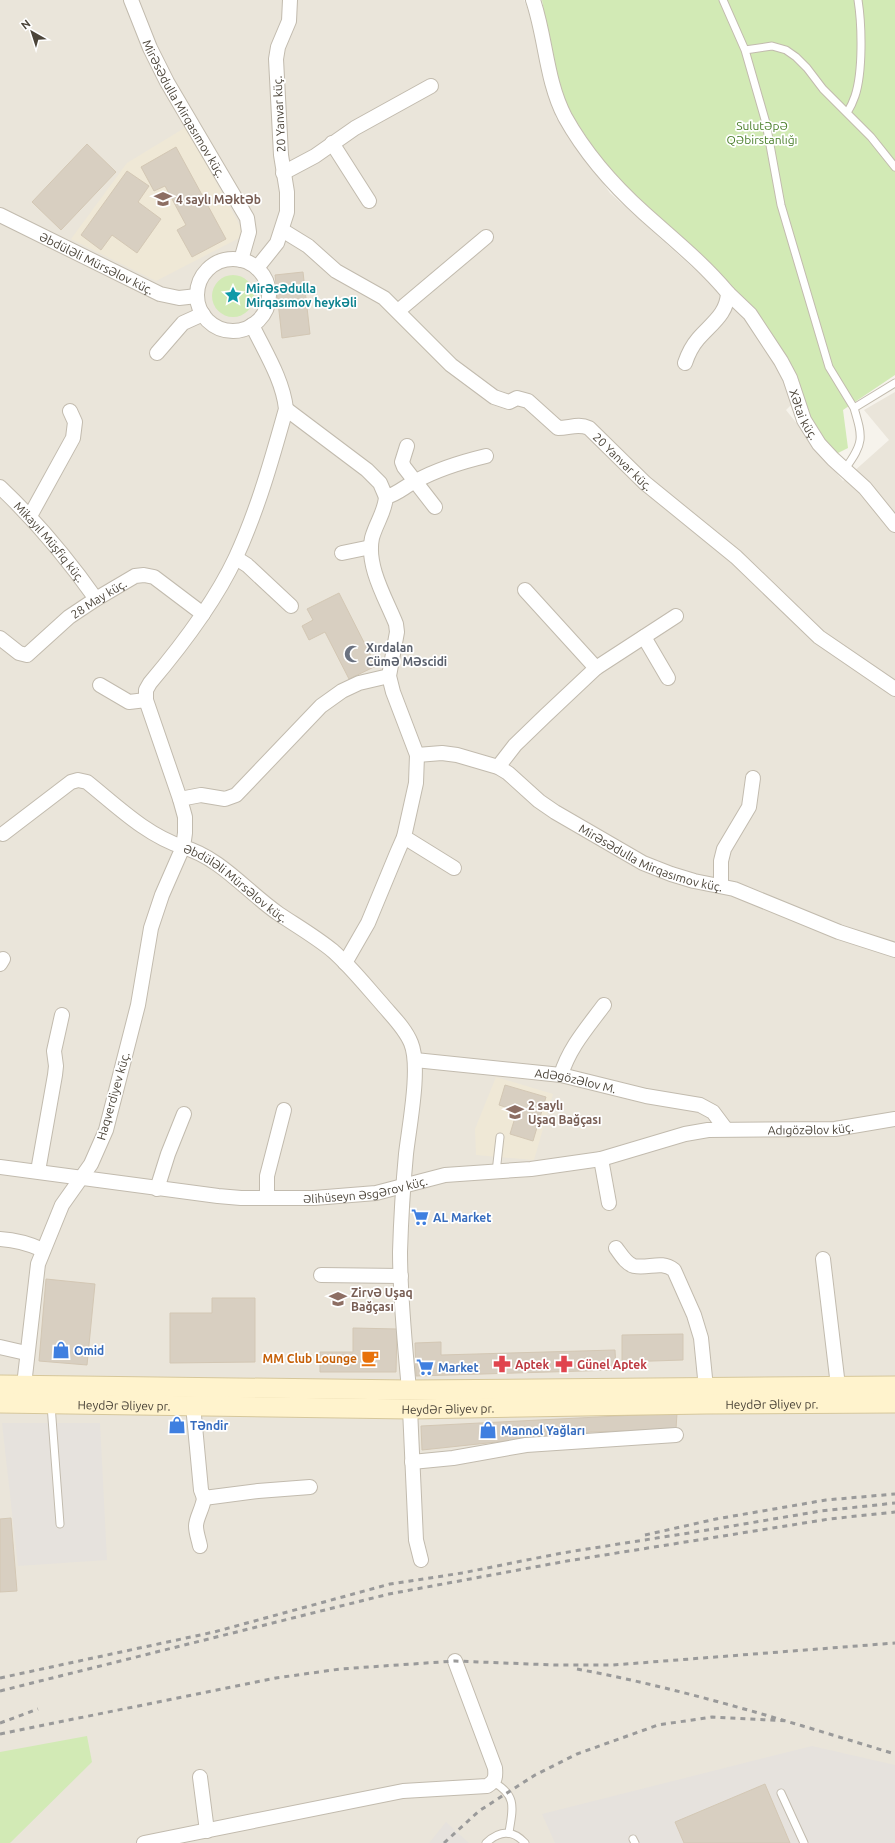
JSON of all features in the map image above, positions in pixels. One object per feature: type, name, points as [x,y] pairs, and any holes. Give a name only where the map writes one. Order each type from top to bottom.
[{"type":"main road","name":"Heydər Əliyev pr.","points":[[0,1385],[51,1403],[410,1409],[706,1404],[895,1403]]},
{"type":"main road","name":"Heydər Əliyev pr.","points":[[0,1403],[24,1394],[895,1386]]},
{"type":"street","name":"Mirəsədulla Mirqasımov küç.","points":[[131,0],[150,48],[167,82],[247,218],[249,232],[241,260]]},
{"type":"street","name":"20 Yanvar küç.","points":[[257,268],[272,252],[282,230],[288,204],[281,155],[276,59],[278,47],[290,21],[290,0]]},
{"type":"street","name":"Xətai küç.","points":[[533,0],[556,93],[565,116],[582,143],[600,167],[628,198],[687,250],[750,314],[781,361],[790,378],[804,420],[819,444],[865,488],[895,525]]},
{"type":"street","points":[[283,173],[301,164],[373,117],[431,86]]},
{"type":"street","points":[[332,143],[369,201]]},
{"type":"street","name":"Əbdüləli Mürsəlov küç.","points":[[0,215],[160,294],[179,298],[197,296]]},
{"type":"street","name":"20 Yanvar küç.","points":[[282,230],[308,246],[336,271],[384,298],[398,310],[451,365],[494,398],[509,402],[517,398],[528,401],[558,428],[574,425],[583,425],[589,428],[645,483],[736,557],[819,637],[895,689]]},
{"type":"street","points":[[398,310],[486,237]]},
{"type":"street","points":[[241,260],[257,268],[267,284],[268,298],[265,312],[252,325],[244,329],[225,330],[212,324],[198,306],[197,296],[201,278],[206,271],[222,261],[241,260]]},
{"type":"street","points":[[684,363],[697,340],[723,312],[727,304],[728,293]]},
{"type":"street","points":[[157,353],[183,323],[203,314]]},
{"type":"street","points":[[100,685],[129,702],[146,700],[146,690],[150,682],[176,652],[203,614],[236,558],[262,491],[286,409],[279,382],[252,325]]},
{"type":"street","points":[[286,409],[367,470],[380,483],[386,497],[384,510],[378,520],[371,547],[376,573],[396,624],[397,632],[389,676],[393,692],[417,755],[416,783],[404,837],[368,923],[345,962]]},
{"type":"street","points":[[30,516],[73,438],[75,422],[70,411]]},
{"type":"street","points":[[407,446],[402,462],[404,467],[434,507]]},
{"type":"street","points":[[386,497],[393,495],[414,481],[450,465],[486,456]]},
{"type":"street","name":"Mikayıl Müşfiq küç.","points":[[0,487],[30,516],[74,568],[96,598]]},
{"type":"street","points":[[342,553],[371,547]]},
{"type":"street","points":[[236,558],[247,565],[291,606]]},
{"type":"street","name":"28 May küç.","points":[[0,638],[19,653],[28,655],[70,617],[96,598],[135,576],[144,575],[154,577],[203,614]]},
{"type":"street","points":[[525,590],[596,668]]},
{"type":"street","points":[[498,767],[516,745],[544,716],[596,668],[676,616]]},
{"type":"street","points":[[644,637],[668,678]]},
{"type":"street","points":[[180,799],[201,795],[225,799],[236,795],[321,706],[342,691],[359,683],[389,676]]},
{"type":"street","name":"Əbdüləli Mürsəlov küç.","points":[[146,700],[185,817],[183,847],[194,850],[208,858],[230,874],[267,906],[313,936],[345,962],[406,1033],[412,1044],[415,1060],[414,1088],[403,1186],[401,1276],[408,1390]]},
{"type":"street","name":"Mirəsədulla Mirqasımov küç.","points":[[417,755],[442,753],[457,755],[498,767],[508,773],[539,801],[555,812],[642,863],[694,881],[721,886],[750,895],[840,932],[894,948]]},
{"type":"street","points":[[721,886],[724,849],[749,807],[753,778]]},
{"type":"street","points":[[3,834],[71,782],[78,780],[87,782],[148,831],[162,839],[183,847]]},
{"type":"street","points":[[404,837],[454,868]]},
{"type":"street","name":"Haqverdiyev küç.","points":[[24,1394],[26,1353],[38,1264],[62,1205],[92,1164],[106,1130],[138,1005],[151,928],[162,895],[183,847]]},
{"type":"street","points":[[561,1075],[566,1059],[572,1048],[604,1005]]},
{"type":"street","points":[[38,1171],[55,1075],[56,1066],[54,1051],[62,1015]]},
{"type":"street","name":"Adəgözəlov M.","points":[[415,1060],[561,1075],[646,1096],[700,1105],[713,1112],[726,1128]]},
{"type":"street","points":[[267,1198],[267,1176],[284,1110]]},
{"type":"street","points":[[157,1189],[168,1154],[184,1114]]},
{"type":"street","name":"Adıgözəlov küç.","points":[[726,1128],[835,1129],[895,1119]]},
{"type":"street","name":"Əlihüseyn Əsgərov küç.","points":[[0,1167],[38,1171],[82,1179],[157,1189],[241,1198],[350,1196],[376,1193],[445,1175],[496,1172],[601,1159],[685,1134],[726,1128]]},
{"type":"street","points":[[601,1159],[609,1203]]},
{"type":"street","points":[[0,1239],[17,1240],[29,1243],[43,1250]]},
{"type":"street","points":[[616,1248],[633,1266],[660,1264],[669,1266],[674,1270],[694,1315],[700,1338],[706,1388]]},
{"type":"street","points":[[823,1259],[838,1386]]},
{"type":"street","points":[[321,1275],[401,1276]]},
{"type":"street","points":[[0,1347],[26,1353]]},
{"type":"street","points":[[193,1405],[201,1490],[204,1498],[203,1509],[197,1521],[196,1527],[200,1546]]},
{"type":"street","points":[[410,1409],[416,1540],[421,1560]]},
{"type":"street","points":[[412,1462],[453,1458],[526,1445],[676,1435]]},
{"type":"street","points":[[204,1498],[258,1491],[310,1487]]},
{"type":"street","points":[[144,1843],[403,1790],[487,1786],[496,1778],[495,1768],[455,1661]]},
{"type":"street","points":[[200,1777],[207,1831]]},
{"type":"lane","points":[[723,0],[745,50],[766,123],[781,205],[829,367],[854,408],[861,435],[860,446],[845,468]]},
{"type":"lane","points":[[847,113],[855,96],[858,81],[860,41],[858,0]]},
{"type":"lane","points":[[745,50],[772,46],[786,50],[796,56],[824,89],[871,137],[895,167]]},
{"type":"lane","points":[[854,408],[895,383]]},
{"type":"lane","points":[[496,1172],[500,1137]]},
{"type":"lane","points":[[51,1403],[60,1524]]},
{"type":"lane","points":[[493,1782],[507,1792],[512,1800],[513,1811],[508,1832]]},
{"type":"lane","points":[[781,1793],[804,1843]]},
{"type":"lane","points":[[486,1843],[501,1833],[508,1832],[516,1835],[525,1843]]},
{"type":"shaded area","points":[[0,0],[524,0],[529,12],[556,118],[610,193],[721,293],[742,309],[797,399],[786,410],[843,481],[889,440],[864,410],[895,392],[895,1843],[0,1843]]},
{"type":"shaded area","name":"4 saylı Məktəb","points":[[186,127],[245,235],[156,281],[71,239],[127,163]]},
{"type":"shaded area","name":"2 saylı Uşaq Bağçası","points":[[496,1077],[553,1094],[534,1160],[476,1155],[475,1129]]},
{"type":"shaded area","points":[[2,1423],[100,1423],[107,1560],[18,1566]]},
{"type":"shaded area","points":[[812,1746],[895,1765],[895,1843],[555,1843],[542,1814]]},
{"type":"shaded area","points":[[446,1822],[469,1843],[429,1843]]},
{"type":"green space","name":"Sulutəpə Qəbirstanlığı","points":[[542,0],[895,0],[895,375],[843,410],[848,448],[836,454],[823,439],[793,388],[710,265],[625,185],[597,153],[564,103],[555,75]]},
{"type":"green space","points":[[229,275],[237,275],[245,278],[251,284],[254,296],[251,308],[245,314],[237,317],[229,317],[221,314],[215,308],[212,300],[212,292],[215,284],[221,278]]},
{"type":"green space","points":[[87,1736],[92,1762],[10,1843],[0,1843],[0,1752]]},
{"type":"building","points":[[87,144],[116,172],[61,230],[32,202]]},
{"type":"building","points":[[176,147],[226,239],[192,257],[177,230],[186,225],[165,186],[154,191],[141,167]]},
{"type":"building","points":[[127,171],[149,186],[138,202],[161,219],[137,253],[112,235],[101,250],[81,235]]},
{"type":"building","points":[[303,272],[310,334],[282,338],[275,275]]},
{"type":"building","points":[[339,593],[376,666],[349,679],[325,632],[309,640],[302,626],[313,620],[307,609]]},
{"type":"building","points":[[505,1085],[546,1097],[533,1141],[510,1134],[517,1111],[499,1105]]},
{"type":"building","points":[[46,1279],[95,1284],[87,1365],[39,1361]]},
{"type":"building","points":[[212,1298],[255,1298],[255,1362],[170,1363],[170,1313],[212,1313]]},
{"type":"building","points":[[353,1328],[397,1329],[396,1372],[320,1372],[320,1352],[353,1352]]},
{"type":"building","points":[[683,1334],[683,1360],[622,1362],[622,1335]]},
{"type":"building","points":[[441,1342],[441,1355],[615,1350],[616,1370],[416,1376],[415,1343]]},
{"type":"building","points":[[677,1413],[676,1429],[591,1432],[422,1450],[421,1426]]},
{"type":"building","points":[[11,1518],[17,1591],[0,1592],[0,1519]]},
{"type":"building","points":[[765,1784],[790,1843],[684,1843],[675,1822]]},
{"type":"railway","points":[[645,1535],[716,1519],[826,1500],[895,1494]]},
{"type":"railway","points":[[0,1678],[214,1632],[390,1584],[462,1573],[562,1553],[821,1511],[895,1503]]},
{"type":"railway","points":[[0,1691],[389,1594],[567,1561],[829,1519],[895,1512]]},
{"type":"railway","points":[[0,1734],[276,1678],[340,1669],[455,1661],[555,1665],[613,1665],[895,1643]]},
{"type":"railway","points":[[577,1669],[697,1696],[777,1718],[895,1754]]},
{"type":"railway","points":[[0,1723],[38,1709]]},
{"type":"railway","points":[[444,1843],[479,1811],[535,1775],[577,1754],[658,1725],[712,1717],[788,1721]]},
{"type":"place","name":"4 saylı Məktəb","points":[[163,199]]},
{"type":"place","name":"Mirəsədulla Mirqasımov heykəli","points":[[233,295]]},
{"type":"place","name":"Xırdalan Cümə Məscidi","points":[[353,654]]},
{"type":"place","name":"2 saylı Uşaq Bağçası","points":[[515,1112]]},
{"type":"place","name":"AL Market","points":[[420,1217]]},
{"type":"place","name":"Zirvə Uşaq Bağçası","points":[[338,1299]]},
{"type":"place","name":"Omid","points":[[61,1350]]},
{"type":"place","name":"MM Club Lounge","points":[[370,1358]]},
{"type":"place","name":"Aptek","points":[[502,1364]]},
{"type":"place","name":"Günel Aptek","points":[[564,1364]]},
{"type":"place","name":"Market","points":[[425,1367]]},
{"type":"place","name":"Təndir","points":[[177,1425]]},
{"type":"place","name":"Mannol Yağları","points":[[488,1430]]}]
